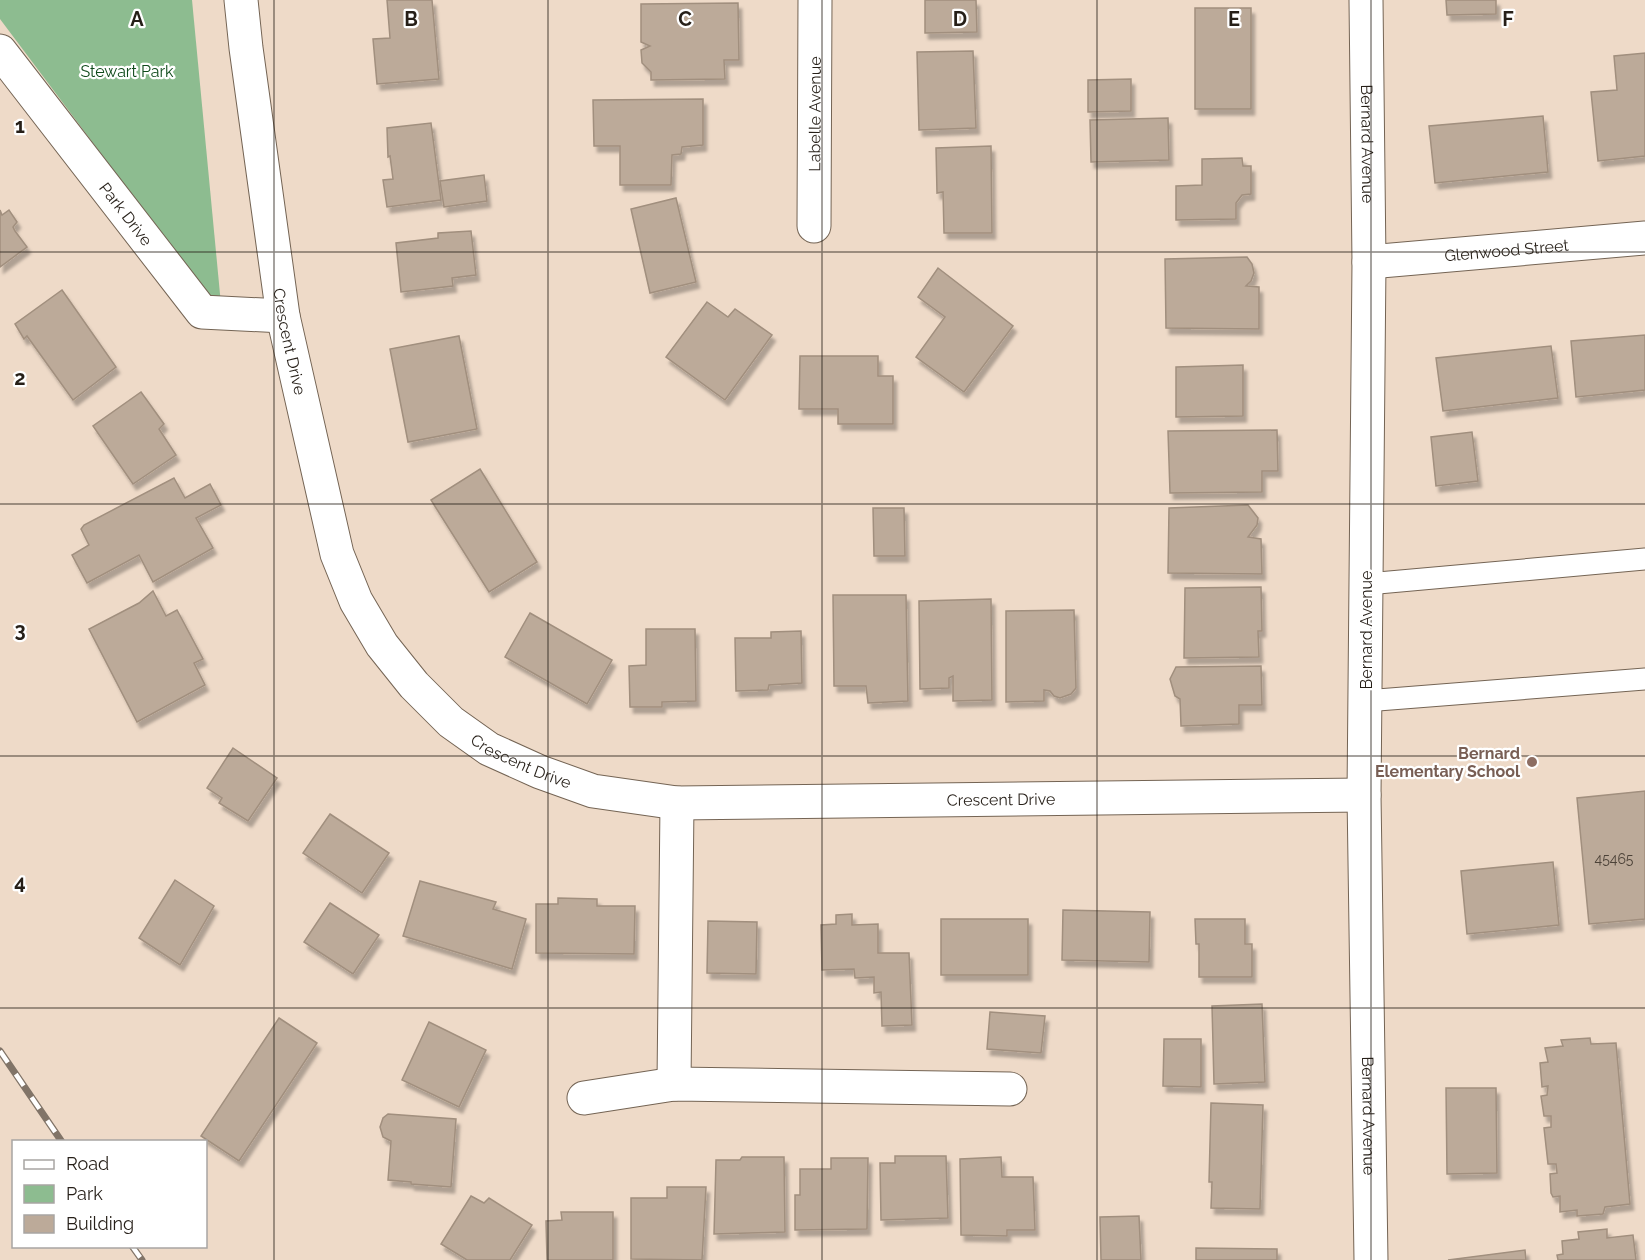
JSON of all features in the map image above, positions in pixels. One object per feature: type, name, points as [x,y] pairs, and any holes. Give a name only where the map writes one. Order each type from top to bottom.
[{"type":"street","name":"Crescent Drive","points":[[241,0],[283,316],[337,554],[356,601],[382,645],[414,685],[451,722],[489,749],[540,772],[593,791],[677,803],[1364,795]]},
{"type":"street","name":"Labelle Avenue","points":[[814,226],[815,0]]},
{"type":"street","name":"Bernard Avenue","points":[[1366,0],[1369,262],[1364,795],[1371,1260]]},
{"type":"street","name":"Park Drive","points":[[0,51],[202,312],[283,316]]},
{"type":"street","name":"Glenwood Street","points":[[1369,262],[1645,238]]},
{"type":"street","points":[[674,1084],[677,803]]},
{"type":"street","points":[[584,1098],[674,1084],[1010,1089]]},
{"type":"lane","points":[[1366,584],[1645,559]]},
{"type":"lane","points":[[1365,700],[1645,679]]},
{"type":"green space","name":"Stewart Park","points":[[0,0],[192,0],[222,315],[0,19]]},
{"type":"building","points":[[387,0],[432,0],[439,79],[377,84],[373,39],[390,38]]},
{"type":"building","points":[[925,0],[976,0],[977,32],[925,33]]},
{"type":"building","points":[[1446,0],[1496,0],[1496,14],[1447,15]]},
{"type":"building","points":[[738,3],[739,60],[724,60],[725,79],[651,80],[651,72],[642,63],[641,50],[650,46],[641,42],[641,4]]},
{"type":"building","points":[[1195,8],[1251,8],[1251,109],[1195,109]]},
{"type":"building","points":[[973,51],[976,128],[919,130],[917,52]]},
{"type":"building","points":[[1645,53],[1645,156],[1598,161],[1591,92],[1617,90],[1614,56]]},
{"type":"building","points":[[1131,79],[1131,111],[1088,112],[1088,80]]},
{"type":"building","points":[[703,99],[703,145],[682,147],[681,154],[672,155],[671,185],[620,185],[620,146],[594,146],[593,100]]},
{"type":"building","points":[[1543,116],[1548,172],[1435,183],[1429,126]]},
{"type":"building","points":[[1168,118],[1169,160],[1091,162],[1090,120]]},
{"type":"building","points":[[431,123],[441,200],[387,207],[383,180],[393,179],[390,156],[388,157],[387,128]]},
{"type":"building","points":[[991,146],[992,233],[944,233],[943,192],[937,193],[936,148]]},
{"type":"building","points":[[1242,158],[1243,166],[1251,166],[1251,194],[1242,195],[1236,203],[1236,219],[1176,220],[1176,186],[1202,185],[1202,159]]},
{"type":"building","points":[[484,175],[487,201],[444,207],[440,181]]},
{"type":"building","points":[[676,198],[696,282],[650,293],[631,209]]},
{"type":"building","points":[[0,210],[2,215],[9,210],[17,222],[13,227],[27,247],[0,267]]},
{"type":"building","points":[[471,231],[476,275],[452,278],[453,286],[401,292],[396,243],[438,238],[438,233]]},
{"type":"building","points":[[1247,257],[1254,273],[1246,286],[1259,287],[1259,329],[1166,328],[1165,259]]},
{"type":"building","points":[[938,268],[1013,326],[964,392],[916,357],[945,317],[918,297]]},
{"type":"building","points":[[62,290],[116,367],[73,400],[27,336],[24,339],[15,324]]},
{"type":"building","points":[[707,302],[728,317],[735,309],[772,335],[725,400],[666,357]]},
{"type":"building","points":[[1645,335],[1645,390],[1576,397],[1571,341]]},
{"type":"building","points":[[459,336],[477,429],[408,442],[390,349]]},
{"type":"building","points":[[1551,346],[1558,398],[1443,411],[1436,358]]},
{"type":"building","points":[[800,356],[878,356],[878,376],[893,376],[893,424],[838,424],[838,409],[799,409]]},
{"type":"building","points":[[1243,365],[1243,416],[1176,417],[1176,367]]},
{"type":"building","points":[[141,392],[164,424],[159,429],[176,455],[133,484],[93,426]]},
{"type":"building","points":[[1277,430],[1278,471],[1262,471],[1262,492],[1170,493],[1168,431]]},
{"type":"building","points":[[1472,432],[1478,481],[1436,486],[1431,437]]},
{"type":"building","points":[[480,469],[537,562],[489,592],[431,500]]},
{"type":"building","points":[[174,478],[185,498],[210,484],[221,505],[196,518],[213,548],[153,582],[139,555],[87,583],[72,555],[89,545],[81,529],[84,525]]},
{"type":"building","points":[[1248,505],[1258,518],[1257,525],[1248,537],[1261,539],[1262,574],[1168,573],[1169,508]]},
{"type":"building","points":[[873,508],[904,508],[905,556],[874,556]]},
{"type":"building","points":[[1261,587],[1262,631],[1258,631],[1259,657],[1184,658],[1185,588]]},
{"type":"building","points":[[153,591],[166,616],[177,610],[203,659],[194,663],[205,685],[137,722],[89,629],[139,603]]},
{"type":"building","points":[[833,595],[906,595],[908,701],[868,703],[866,686],[834,686]]},
{"type":"building","points":[[991,599],[992,700],[953,701],[953,676],[949,678],[949,688],[920,689],[919,601]]},
{"type":"building","points":[[1074,610],[1076,688],[1071,694],[1060,698],[1044,690],[1044,701],[1006,702],[1006,611]]},
{"type":"building","points":[[530,613],[612,660],[587,704],[505,657]]},
{"type":"building","points":[[646,629],[695,629],[696,701],[662,702],[662,707],[630,707],[629,666],[646,665]]},
{"type":"building","points":[[801,631],[802,683],[769,685],[768,690],[736,691],[735,638],[771,638],[771,632]]},
{"type":"building","points":[[1261,666],[1262,705],[1239,705],[1239,724],[1181,726],[1180,699],[1175,696],[1170,679],[1176,667]]},
{"type":"building","points":[[233,748],[277,778],[248,821],[219,803],[222,798],[207,788]]},
{"type":"building","points":[[1645,791],[1645,919],[1589,924],[1577,798]]},
{"type":"building","points":[[330,814],[389,853],[362,893],[303,853]]},
{"type":"building","points":[[1553,862],[1559,925],[1467,934],[1461,871]]},
{"type":"building","points":[[175,880],[214,906],[180,965],[139,938]]},
{"type":"building","points":[[420,881],[496,902],[493,909],[526,919],[512,969],[403,936]]},
{"type":"building","points":[[558,898],[597,899],[597,906],[635,906],[634,954],[536,953],[536,904],[558,904]]},
{"type":"building","points":[[330,903],[379,935],[353,974],[304,942]]},
{"type":"building","points":[[1063,910],[1150,912],[1149,962],[1062,960]]},
{"type":"building","points":[[852,914],[852,925],[878,924],[878,953],[909,953],[912,1025],[882,1026],[881,992],[874,993],[874,977],[855,978],[854,969],[822,970],[821,925],[836,924],[836,915]]},
{"type":"building","points":[[941,919],[1028,919],[1028,975],[941,975]]},
{"type":"building","points":[[1195,919],[1245,919],[1245,944],[1252,944],[1252,977],[1199,977],[1199,944],[1196,944]]},
{"type":"building","points":[[708,921],[757,922],[756,974],[707,973]]},
{"type":"building","points":[[1262,1004],[1265,1082],[1214,1084],[1212,1006]]},
{"type":"building","points":[[990,1012],[1045,1016],[1041,1053],[987,1049]]},
{"type":"building","points":[[279,1018],[317,1043],[239,1161],[201,1136]]},
{"type":"building","points":[[429,1022],[486,1050],[459,1107],[402,1080]]},
{"type":"building","points":[[1590,1038],[1591,1044],[1616,1043],[1630,1204],[1605,1207],[1603,1214],[1577,1216],[1577,1210],[1560,1212],[1560,1196],[1553,1197],[1551,1193],[1550,1174],[1557,1173],[1556,1164],[1548,1164],[1544,1128],[1551,1127],[1551,1116],[1544,1116],[1541,1096],[1547,1095],[1548,1086],[1542,1087],[1540,1063],[1548,1062],[1545,1048],[1563,1046],[1561,1040]]},
{"type":"building","points":[[1164,1039],[1201,1039],[1201,1087],[1163,1086]]},
{"type":"building","points":[[1446,1088],[1496,1088],[1497,1173],[1447,1174]]},
{"type":"building","points":[[1211,1103],[1263,1105],[1260,1209],[1211,1208],[1212,1182],[1209,1182]]},
{"type":"building","points":[[388,1114],[456,1119],[451,1187],[388,1180],[391,1141],[383,1137],[380,1127],[383,1118]]},
{"type":"building","points":[[895,1156],[946,1156],[948,1218],[881,1220],[880,1163],[895,1163]]},
{"type":"building","points":[[742,1157],[784,1157],[785,1232],[714,1234],[716,1160],[740,1160]]},
{"type":"building","points":[[1001,1157],[1002,1177],[1033,1177],[1035,1230],[1007,1230],[1007,1236],[961,1235],[960,1159]]},
{"type":"building","points":[[831,1158],[868,1158],[867,1229],[795,1230],[795,1195],[800,1195],[800,1169],[831,1169]]},
{"type":"building","points":[[667,1187],[706,1187],[702,1260],[631,1259],[631,1198],[667,1198]]},
{"type":"building","points":[[471,1196],[484,1203],[489,1198],[532,1225],[510,1260],[467,1260],[441,1244]]},
{"type":"building","points":[[561,1212],[613,1212],[613,1260],[547,1260],[546,1221],[562,1220]]},
{"type":"building","points":[[1139,1216],[1141,1260],[1101,1260],[1100,1217]]},
{"type":"building","points":[[1607,1229],[1607,1238],[1633,1235],[1636,1260],[1558,1260],[1557,1255],[1563,1254],[1562,1241],[1579,1239],[1578,1232]]},
{"type":"building","points":[[1196,1248],[1277,1249],[1277,1260],[1196,1260]]},
{"type":"building","points":[[1525,1250],[1526,1260],[1448,1260]]},
{"type":"railway","points":[[0,1051],[61,1140]]},
{"type":"railway","points":[[133,1248],[142,1260]]},
{"type":"place","name":"Bernard Elementary School","points":[[1532,762]]}]
